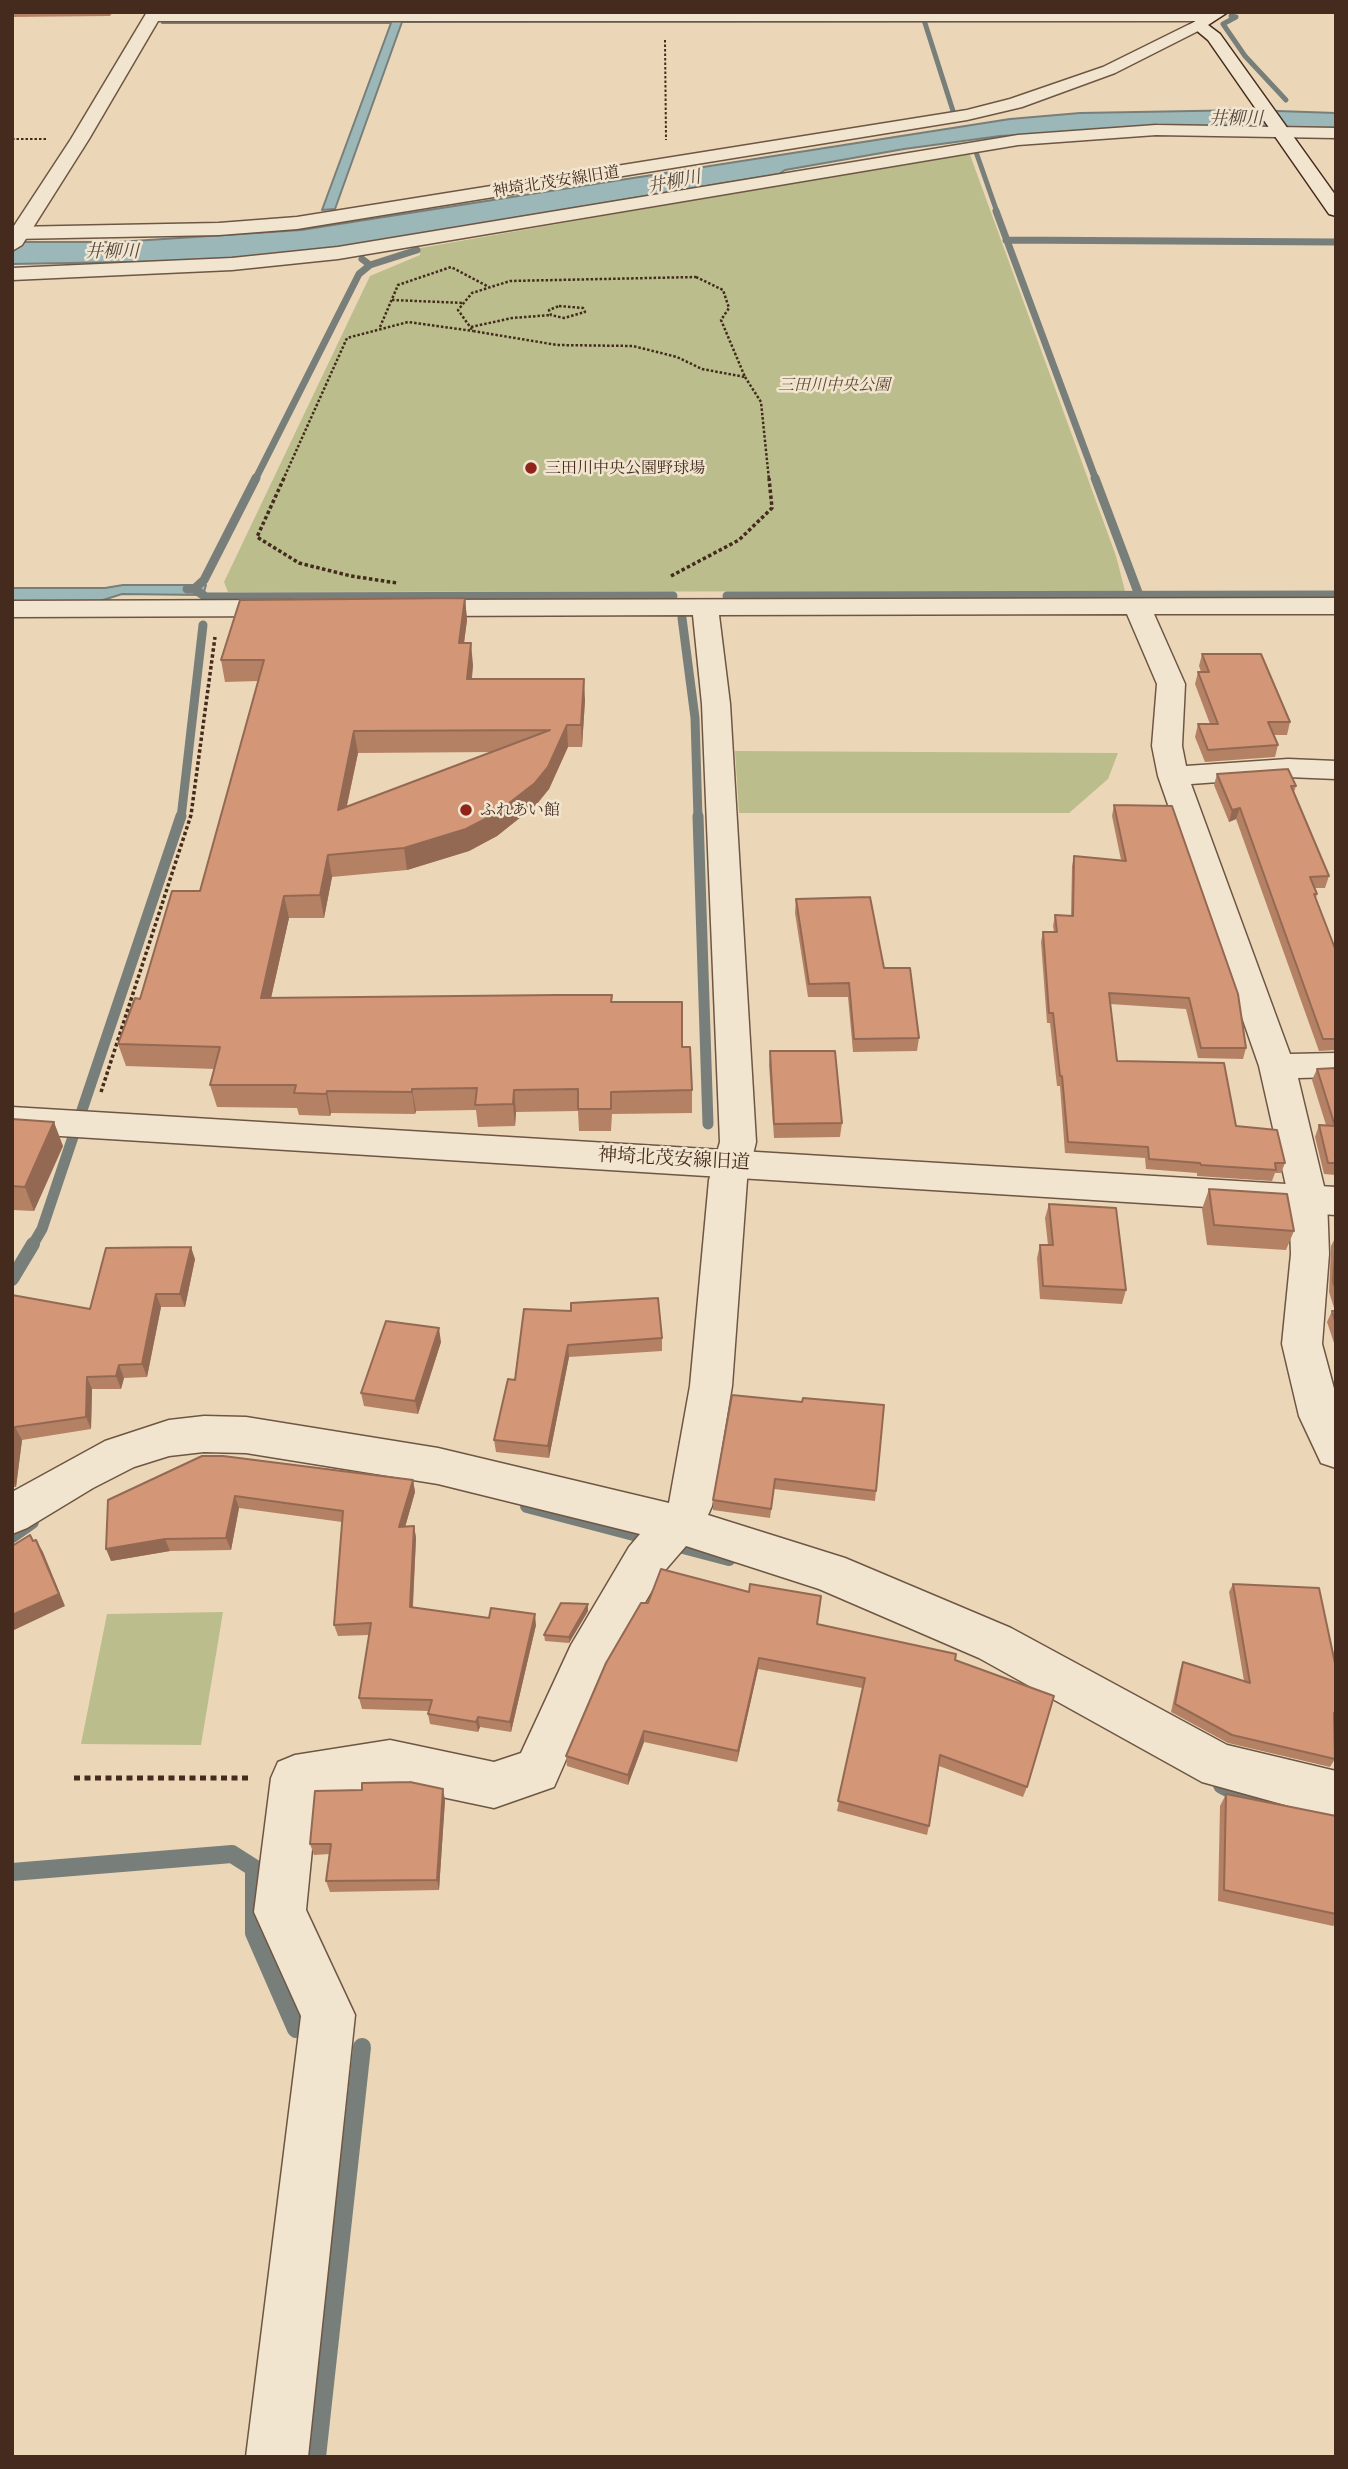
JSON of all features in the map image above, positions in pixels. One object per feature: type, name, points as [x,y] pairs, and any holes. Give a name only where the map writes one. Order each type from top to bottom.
[{"type":"street","points":[[15,237],[80,139],[153,14],[665,13],[1204,17],[1214,37],[1336,210]]},
{"type":"street","name":"神埼北茂安線旧道","points":[[15,237],[219,229],[297,223],[967,116],[1016,103],[1109,70],[1204,17]]},
{"type":"street","points":[[12,274],[220,265],[326,255],[568,217],[1018,140],[1156,130],[1336,134]]},
{"type":"street","points":[[1137,606],[1171,684],[1167,746],[1173,776],[1322,1200],[1310,1254],[1302,1344],[1320,1416],[1336,1450]]},
{"type":"street","points":[[386,608],[1328,606],[1336,633]]},
{"type":"street","points":[[277,2457],[328,2015],[280,1912],[295,1778],[390,1763],[495,1784],[537,1771],[587,1660],[664,1541],[690,1506],[710,1386],[728,1180],[734,1162],[737,1128],[716,704],[705,607]]},
{"type":"street","points":[[12,609],[316,608]]},
{"type":"street","points":[[1173,776],[1288,768],[1336,770]]},
{"type":"street","points":[[1277,1066],[1336,1065]]},
{"type":"street","name":"神埼北茂安線旧道","points":[[12,1120],[1322,1200]]},
{"type":"street","points":[[12,1515],[78,1475],[120,1454],[169,1438],[204,1434],[246,1435],[438,1466],[664,1541],[830,1572],[995,1643],[1219,1766],[1336,1795]]},
{"type":"path","points":[[665,36],[667,165]]},
{"type":"path","points":[[380,328],[398,285],[451,267],[490,287]]},
{"type":"path","points":[[472,329],[458,310],[472,293],[510,281],[696,277],[723,290],[729,308],[721,320],[745,377],[761,402],[772,508],[739,540],[673,576],[659,577]]},
{"type":"path","points":[[392,300],[464,303]]},
{"type":"path","points":[[472,329],[512,318],[551,315],[564,318],[584,313],[583,307],[559,306],[549,310],[551,315]]},
{"type":"path","points":[[404,584],[351,576],[299,563],[257,537],[347,338],[408,322],[472,329],[557,345],[633,346],[677,356],[702,369],[745,377]]},
{"type":"path","points":[[90,1126],[191,815],[219,608]]},
{"type":"path","points":[[74,1778],[295,1778]]},
{"type":"green space","name":"三田川中央公園","points":[[969,152],[1116,556],[1125,591],[228,592],[224,582],[370,276],[420,255],[420,248]]},
{"type":"green space","points":[[735,751],[1118,753],[1108,779],[1069,813],[739,813]]},
{"type":"green space","points":[[223,1612],[201,1745],[81,1744],[107,1614]]},
{"type":"water","points":[[1186,18],[1188,21],[402,22],[335,209],[322,210],[391,23],[162,23],[165,19]]},
{"type":"water","name":"井柳川","points":[[1249,110],[1336,113],[1336,128],[1165,127],[1000,136],[904,149],[785,170],[779,174],[303,253],[185,261],[12,264],[12,242],[118,242],[301,230],[1010,119],[1080,113]]},
{"type":"water","points":[[123,585],[206,585],[203,595],[122,594],[100,601],[12,601],[12,588],[105,588]]},
{"type":"building","points":[[465,598],[459,643],[471,643],[467,679],[584,679],[581,725],[567,725],[548,767],[535,783],[495,814],[466,829],[404,848],[328,855],[320,895],[284,896],[261,998],[612,995],[611,1002],[682,1002],[682,1047],[690,1047],[692,1090],[611,1092],[611,1109],[578,1109],[578,1089],[514,1090],[513,1104],[475,1105],[477,1088],[412,1089],[412,1092],[294,1093],[296,1085],[210,1085],[220,1047],[118,1044],[135,998],[140,999],[172,891],[200,891],[264,660],[221,660],[240,600]],"holes":[[[550,730],[338,810],[354,731]]]},
{"type":"building","points":[[1202,654],[1261,654],[1290,722],[1268,722],[1278,745],[1208,750],[1198,724],[1218,724],[1198,672],[1209,672]]},
{"type":"building","points":[[1288,769],[1296,786],[1291,786],[1329,876],[1310,877],[1336,951],[1336,1039],[1323,1039],[1240,808],[1232,810],[1217,774]]},
{"type":"building","points":[[1114,805],[1172,806],[1238,994],[1246,1048],[1201,1048],[1189,998],[1109,993],[1117,1061],[1224,1063],[1236,1126],[1277,1130],[1285,1163],[1275,1163],[1276,1170],[1149,1159],[1148,1147],[1068,1142],[1053,1013],[1049,1013],[1043,932],[1057,932],[1055,915],[1073,916],[1074,856],[1126,861]]},
{"type":"building","points":[[870,897],[884,968],[910,968],[919,1038],[854,1039],[849,983],[809,984],[796,899]]},
{"type":"building","points":[[770,1051],[835,1051],[842,1123],[774,1124]]},
{"type":"building","points":[[1336,1068],[1336,1163],[1328,1163],[1319,1125],[1335,1126],[1317,1069]]},
{"type":"building","points":[[12,1119],[54,1122],[25,1187],[12,1186]]},
{"type":"building","points":[[1209,1189],[1287,1194],[1294,1231],[1214,1225]]},
{"type":"building","points":[[1049,1204],[1116,1208],[1126,1290],[1043,1286],[1040,1245],[1053,1245]]},
{"type":"building","points":[[1336,1237],[1336,1289],[1333,1282]]},
{"type":"building","points":[[191,1247],[180,1294],[156,1294],[142,1364],[119,1365],[116,1376],[87,1377],[86,1417],[15,1427],[12,1453],[12,1295],[90,1309],[106,1248]]},
{"type":"building","points":[[658,1298],[662,1338],[568,1345],[548,1446],[494,1440],[508,1379],[515,1380],[524,1309],[571,1311],[571,1303]]},
{"type":"building","points":[[386,1321],[439,1328],[415,1401],[361,1393]]},
{"type":"building","points":[[732,1395],[802,1402],[803,1398],[884,1405],[876,1491],[775,1479],[771,1509],[713,1500]]},
{"type":"building","points":[[202,1456],[223,1456],[413,1480],[399,1527],[414,1526],[410,1607],[489,1618],[491,1608],[535,1614],[510,1722],[478,1717],[476,1722],[428,1714],[432,1700],[359,1698],[371,1623],[334,1625],[343,1511],[235,1496],[226,1538],[165,1539],[106,1549],[108,1500]]},
{"type":"building","points":[[30,1535],[33,1541],[36,1540],[59,1594],[12,1615],[12,1546]]},
{"type":"building","points":[[661,1569],[749,1592],[750,1584],[821,1596],[817,1624],[956,1654],[955,1660],[1054,1696],[1027,1787],[940,1755],[929,1826],[838,1801],[865,1678],[759,1658],[738,1751],[644,1731],[628,1775],[566,1756],[606,1663],[641,1603],[648,1603]]},
{"type":"building","points":[[1233,1584],[1319,1588],[1336,1668],[1335,1759],[1232,1735],[1175,1704],[1183,1662],[1250,1683]]},
{"type":"building","points":[[561,1603],[588,1604],[569,1637],[544,1635]]},
{"type":"building","points":[[410,1782],[443,1789],[437,1880],[326,1881],[331,1844],[310,1844],[315,1791],[362,1790],[362,1783]]},
{"type":"building","points":[[1226,1794],[1336,1816],[1336,1914],[1224,1890]]},
{"type":"waterway","points":[[1231,16],[1236,17],[1223,24],[1245,56],[1286,100]]},
{"type":"waterway","points":[[924,20],[953,111]]},
{"type":"waterway","points":[[976,152],[997,212]]},
{"type":"waterway","points":[[996,211],[1007,240]]},
{"type":"waterway","points":[[1007,240],[1336,242]]},
{"type":"waterway","points":[[1007,240],[1096,480]]},
{"type":"waterway","points":[[370,265],[417,250]]},
{"type":"waterway","points":[[362,259],[370,265]]},
{"type":"waterway","points":[[255,480],[359,274],[370,265]]},
{"type":"waterway","points":[[194,589],[204,580],[256,478]]},
{"type":"waterway","points":[[1095,478],[1139,595]]},
{"type":"waterway","points":[[187,589],[194,589]]},
{"type":"waterway","points":[[194,589],[206,597],[673,596]]},
{"type":"waterway","points":[[727,596],[1336,595]]},
{"type":"waterway","points":[[682,618],[695,718],[698,818]]},
{"type":"waterway","points":[[181,818],[203,625]]},
{"type":"waterway","points":[[32,1246],[42,1229],[181,816]]},
{"type":"waterway","points":[[698,816],[708,1124]]},
{"type":"waterway","points":[[12,1279],[33,1244]]},
{"type":"waterway","points":[[527,1506],[729,1559]]},
{"type":"waterway","points":[[12,1536],[32,1522]]},
{"type":"waterway","points":[[1221,1784],[1225,1786]]},
{"type":"waterway","points":[[1222,1785],[1261,1805]]},
{"type":"waterway","points":[[12,1872],[232,1854],[254,1868],[254,1933],[296,2029]]},
{"type":"waterway","points":[[317,2457],[362,2047]]},
{"type":"place","name":"三田川中央公園野球場","points":[[531,468]]},
{"type":"place","name":"ふれあい館","points":[[466,810]]}]
